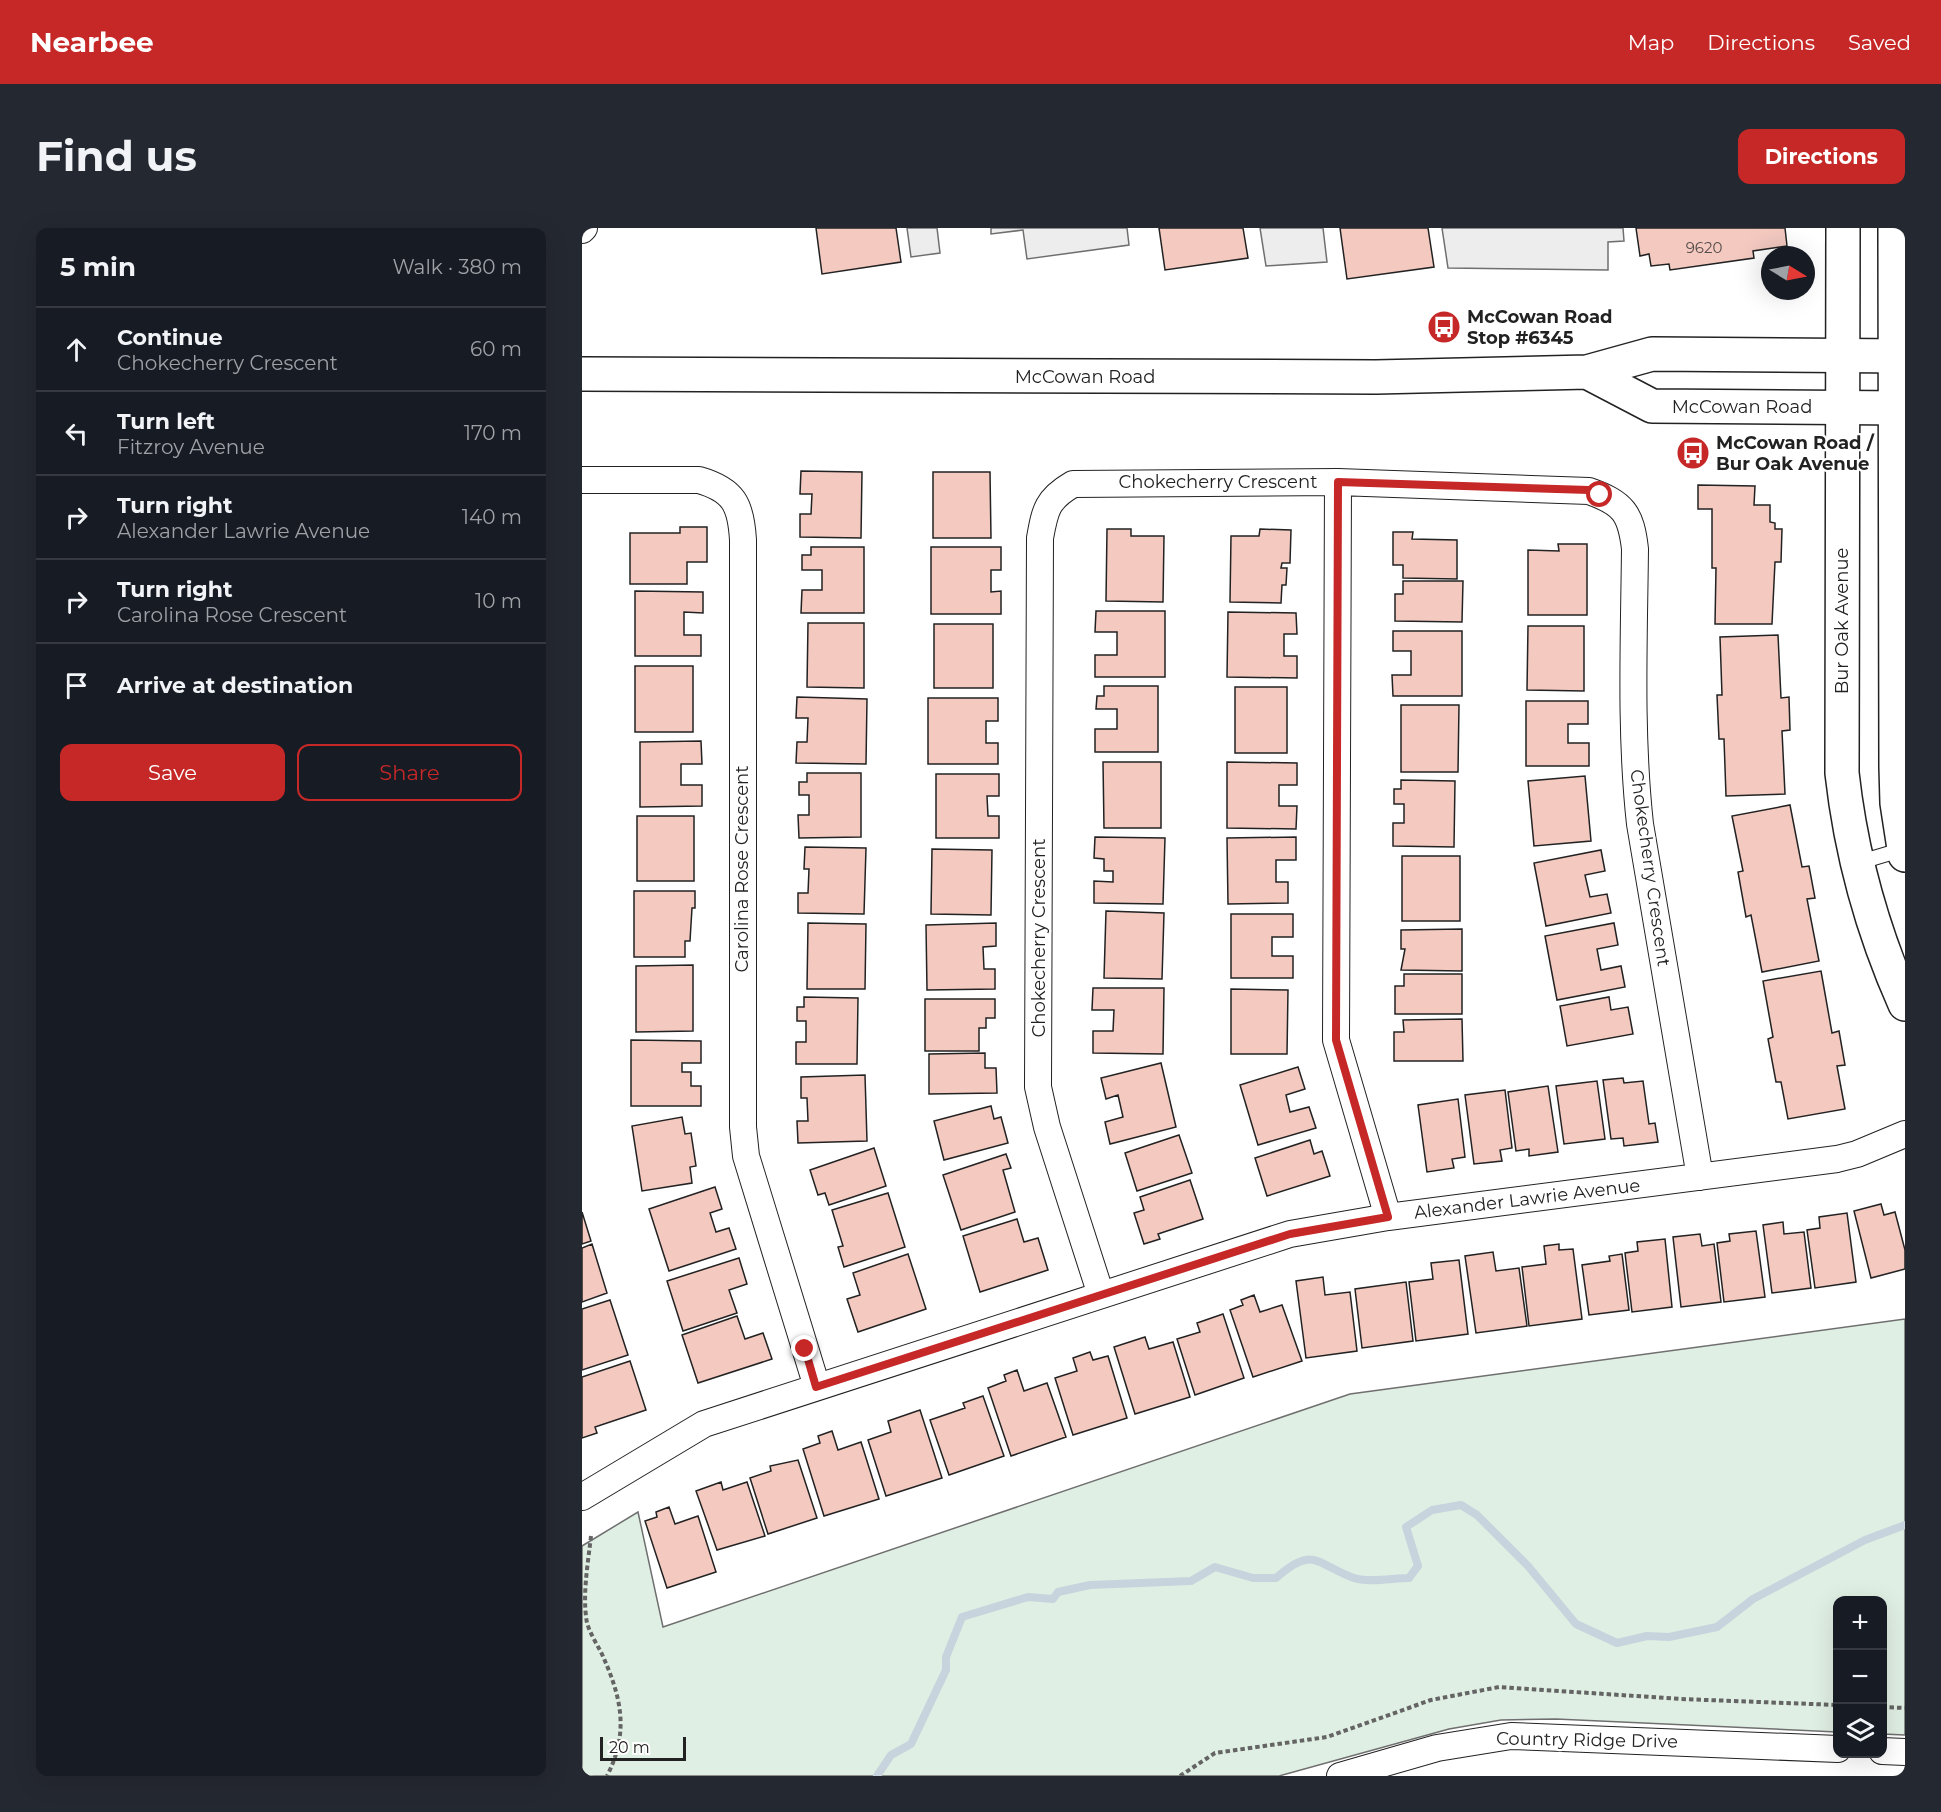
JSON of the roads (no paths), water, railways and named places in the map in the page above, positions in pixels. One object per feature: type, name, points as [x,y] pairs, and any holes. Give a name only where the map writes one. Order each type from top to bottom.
[{"type":"main road","name":"Bur Oak Avenue","points":[[1843,228],[1841,750],[1844,790],[1857,863],[1874,929],[1905,1004]]},
{"type":"main road","points":[[1895,228],[1901,408],[1901,605],[1896,767],[1905,851]]},
{"type":"main road","name":"McCowan Road","points":[[582,374],[1329,377],[1587,372],[1652,354],[1900,356]]},
{"type":"main road","name":"McCowan Road","points":[[1587,372],[1652,406],[1901,408]]},
{"type":"street","name":"Carolina Rose Crescent","points":[[582,480],[699,480],[717,485],[732,496],[741,513],[743,540],[743,1127],[746,1156],[816,1387]]},
{"type":"street","name":"Chokecherry Crescent","points":[[1101,1295],[1047,1127],[1038,1087],[1040,550],[1045,511],[1056,493],[1073,484],[1338,482],[1589,490],[1610,498],[1623,510],[1633,525],[1635,549],[1634,760],[1640,824],[1700,1177]]},
{"type":"street","points":[[1338,482],[1336,1040],[1388,1217]]},
{"type":"street","name":"Alexander Lawrie Avenue","points":[[582,1497],[704,1424],[1290,1234],[1388,1217],[1837,1159],[1857,1154],[1905,1134]]},
{"type":"street","name":"Country Ridge Drive","points":[[1340,1776],[1437,1748],[1511,1736],[1833,1749]]},
{"type":"street","points":[[1887,1751],[1905,1752]]},
{"type":"lane","points":[[1857,863],[1905,851]]},
{"type":"waterway","points":[[877,1776],[891,1755],[911,1744],[946,1670],[946,1657],[962,1617],[1028,1597],[1053,1599],[1058,1592],[1090,1585],[1191,1581],[1215,1567],[1253,1578],[1276,1578],[1299,1562],[1308,1560],[1323,1563],[1354,1578],[1374,1580],[1409,1578],[1418,1566],[1406,1527],[1432,1510],[1461,1505],[1477,1515],[1528,1566],[1576,1624],[1617,1643],[1647,1636],[1669,1637],[1717,1627],[1753,1599],[1865,1540],[1905,1525]]},
{"type":"place","name":"McCowan Road Stop #6345","points":[[1444,327]]},
{"type":"place","name":"McCowan Road / Bur Oak Avenue","points":[[1693,453]]}]
